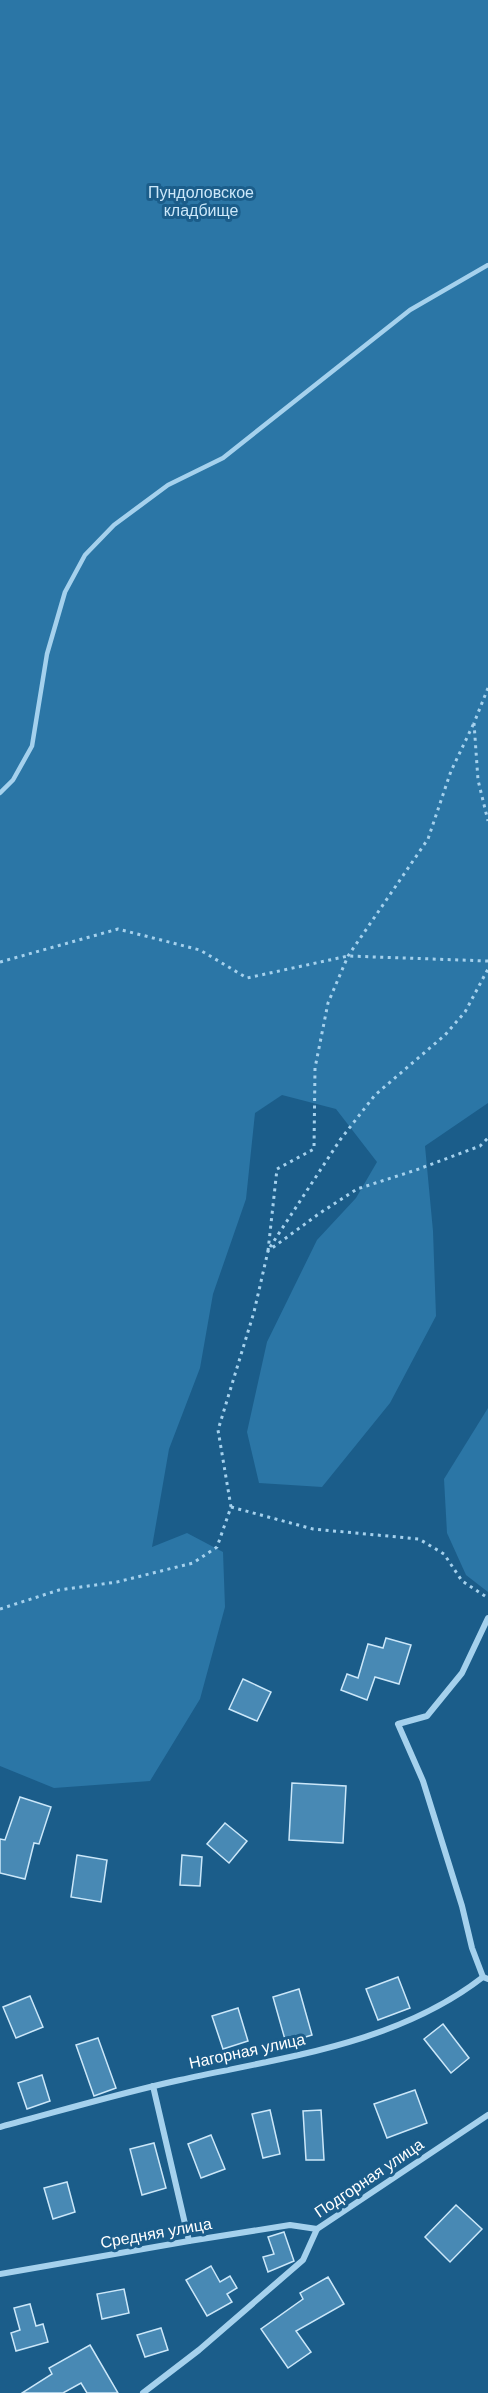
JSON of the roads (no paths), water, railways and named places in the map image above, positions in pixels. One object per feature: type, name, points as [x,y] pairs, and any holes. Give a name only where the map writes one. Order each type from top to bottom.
[{"type":"street","points":[[485,1978],[472,1948],[462,1906],[423,1781],[398,1724],[427,1716],[462,1673],[488,1618]]},
{"type":"street","name":"Нагорная улица","points":[[0,2127],[153,2086],[367,2038],[460,1995],[485,1978]]},
{"type":"street","points":[[153,2086],[189,2241]]},
{"type":"street","name":"Подгорная улица","points":[[143,2393],[199,2350],[303,2260],[317,2229],[488,2115]]},
{"type":"street","name":"Средняя улица","points":[[0,2274],[290,2226],[317,2229]]},
{"type":"lane","points":[[0,793],[13,780],[32,746],[47,654],[65,592],[85,555],[123,518],[168,485],[223,458],[410,310],[488,265]]},
{"type":"park label","name":"Пундоловское кладбище","points":[[201,201]]}]
